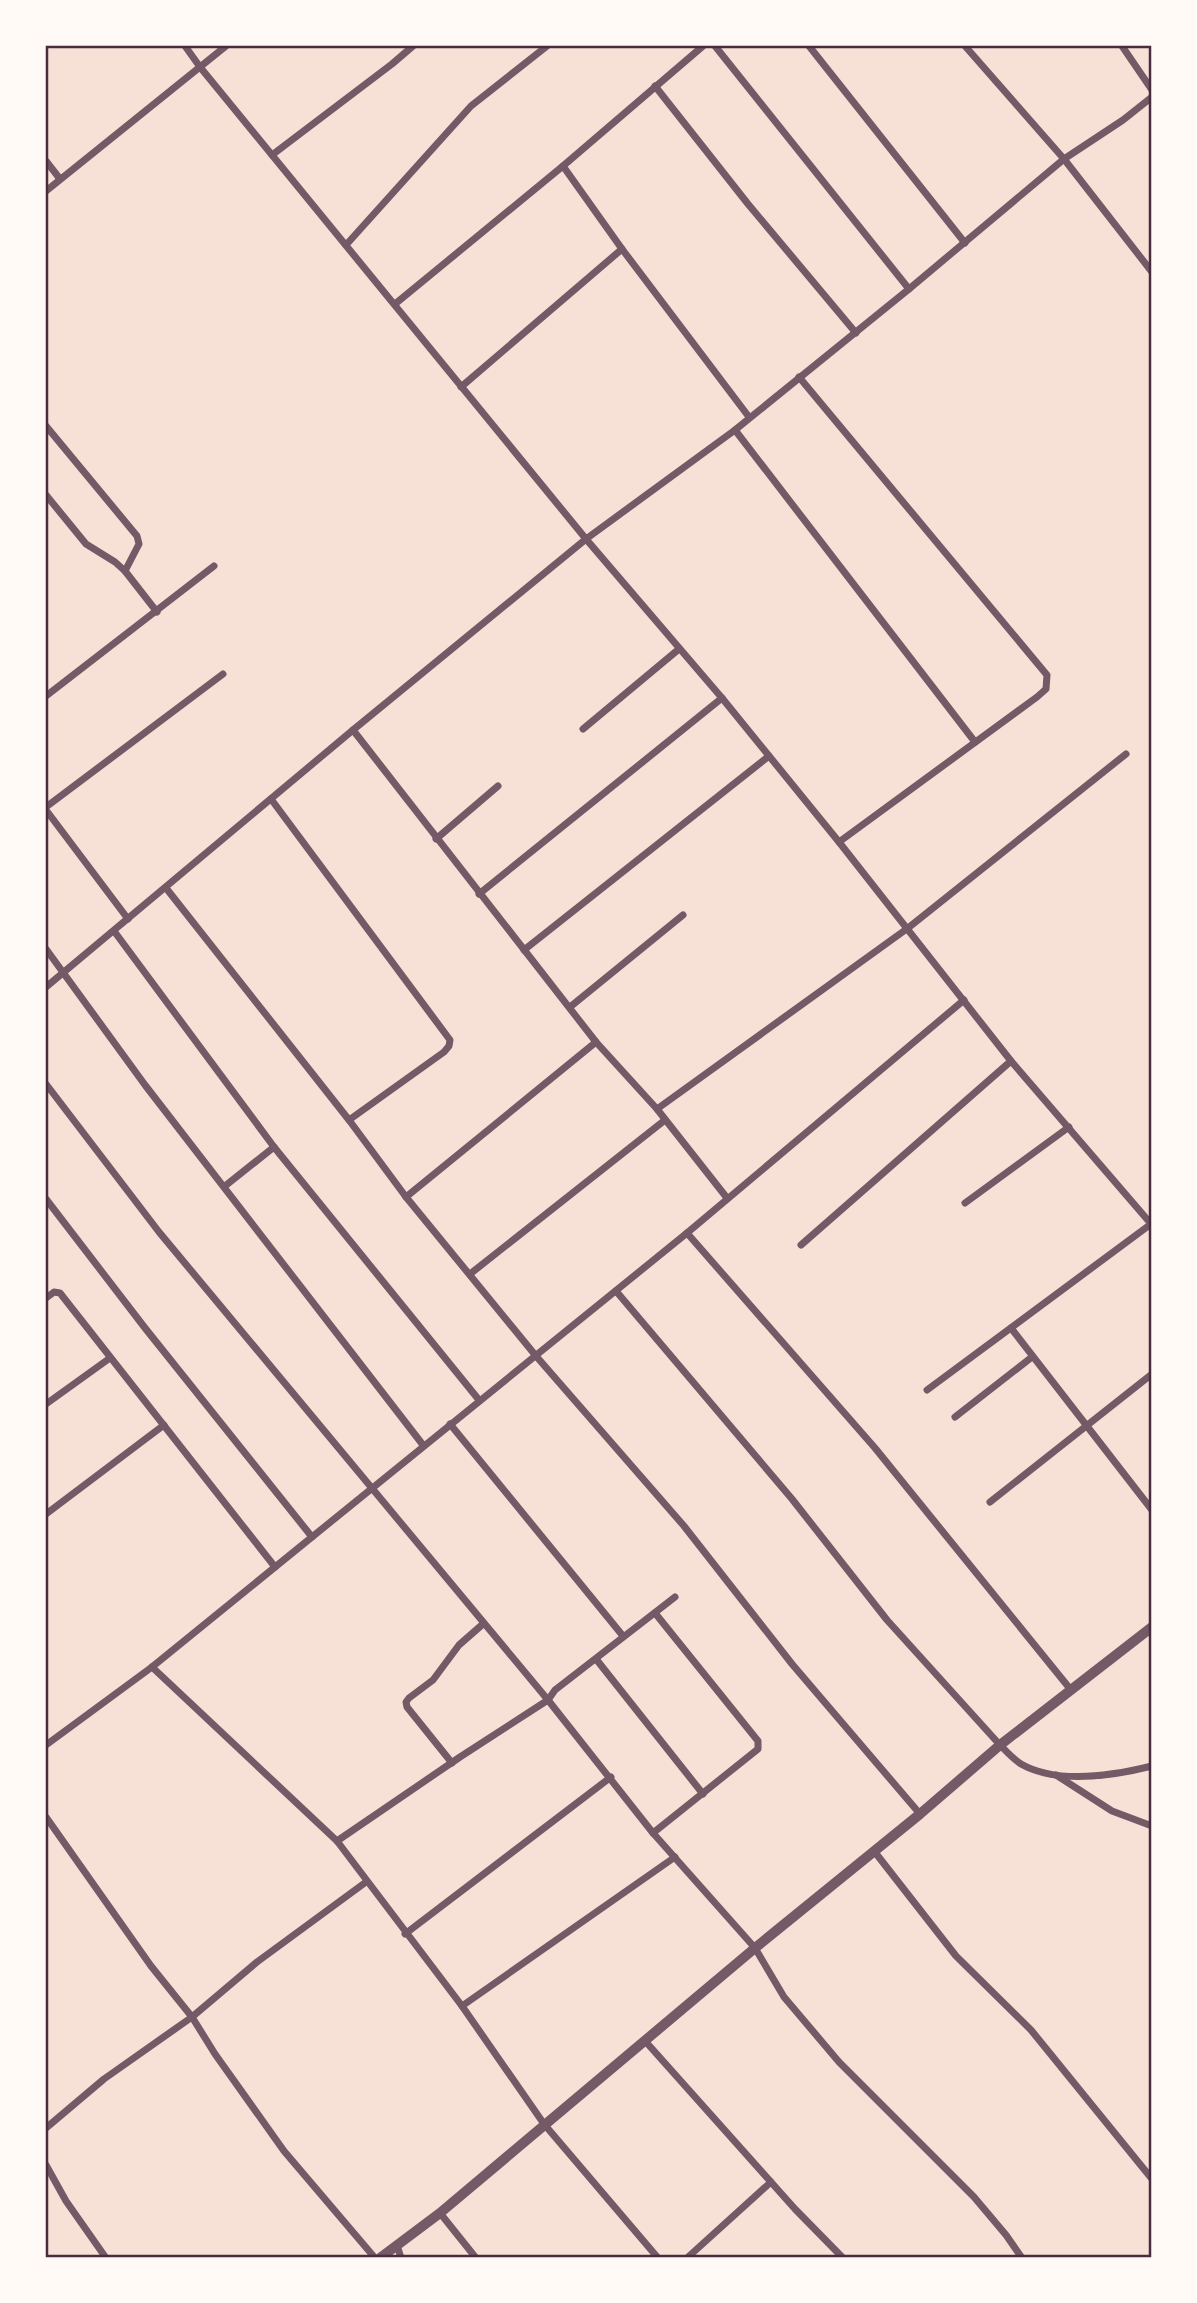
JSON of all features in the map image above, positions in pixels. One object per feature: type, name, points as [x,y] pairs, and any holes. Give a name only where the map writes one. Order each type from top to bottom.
[{"type":"street","points":[[185,46],[586,540],[722,698],[908,928],[1011,1061],[1151,1224],[927,1390]]},
{"type":"street","points":[[46,191],[226,46]]},
{"type":"street","points":[[272,155],[413,46]]},
{"type":"street","points":[[346,245],[471,106],[547,46]]},
{"type":"street","points":[[395,304],[564,166],[703,46]]},
{"type":"street","points":[[715,46],[909,289]]},
{"type":"street","points":[[809,46],[965,243]]},
{"type":"street","points":[[965,46],[1064,159],[1152,272]]},
{"type":"street","points":[[1122,46],[1152,90]]},
{"type":"street","points":[[655,86],[748,204],[856,333]]},
{"type":"street","points":[[46,987],[353,730],[586,540],[735,430],[1064,159],[1152,97]]},
{"type":"street","points":[[46,161],[60,180]]},
{"type":"street","points":[[564,166],[622,249],[749,417]]},
{"type":"street","points":[[461,387],[622,249]]},
{"type":"street","points":[[800,377],[1046,675],[1046,689],[1037,697],[839,842]]},
{"type":"street","points":[[46,426],[137,536],[139,544],[125,571]]},
{"type":"street","points":[[735,430],[975,742]]},
{"type":"street","points":[[46,495],[86,544],[125,571],[157,612]]},
{"type":"street","points":[[46,696],[214,566]]},
{"type":"street","points":[[583,729],[679,649]]},
{"type":"street","points":[[128,919],[46,808],[223,674]]},
{"type":"street","points":[[479,894],[722,698]]},
{"type":"street","points":[[353,730],[596,1042],[657,1109],[727,1198]]},
{"type":"street","points":[[657,1109],[908,928],[1126,754]]},
{"type":"street","points":[[524,950],[769,756]]},
{"type":"street","points":[[436,839],[498,786]]},
{"type":"street","points":[[271,799],[450,1040],[444,1052],[349,1120]]},
{"type":"street","points":[[166,888],[349,1120],[406,1197],[536,1356],[684,1525],[792,1664],[920,1814]]},
{"type":"street","points":[[570,1007],[683,915]]},
{"type":"street","points":[[114,931],[274,1147],[480,1400]]},
{"type":"street","points":[[46,949],[145,1085],[424,1445]]},
{"type":"street","points":[[46,1745],[152,1667],[688,1233],[964,1000]]},
{"type":"street","points":[[406,1197],[596,1042]]},
{"type":"street","points":[[801,1245],[1011,1061]]},
{"type":"street","points":[[46,1084],[167,1242],[548,1700],[653,1833],[755,1948],[784,1997],[831,2053],[974,2197],[1022,2258]]},
{"type":"street","points":[[470,1274],[665,1120]]},
{"type":"street","points":[[965,1203],[1069,1127]]},
{"type":"street","points":[[225,1186],[274,1147]]},
{"type":"street","points":[[46,1199],[312,1537]]},
{"type":"street","points":[[688,1233],[875,1448],[1071,1690]]},
{"type":"street","points":[[616,1291],[792,1499],[887,1620],[1000,1745],[1020,1764],[1055,1775],[1112,1811],[1152,1826]]},
{"type":"street","points":[[46,1298],[54,1292],[60,1293],[275,1567]]},
{"type":"street","points":[[1011,1328],[1152,1510]]},
{"type":"street","points":[[955,1417],[1032,1357]]},
{"type":"street","points":[[46,1404],[110,1358]]},
{"type":"street","points":[[990,1502],[1152,1374]]},
{"type":"street","points":[[450,1424],[623,1636]]},
{"type":"street","points":[[46,1514],[164,1425]]},
{"type":"street","points":[[337,1842],[548,1700],[555,1690],[675,1597]]},
{"type":"street","points":[[653,1833],[758,1749],[754,1734],[655,1613]]},
{"type":"street","points":[[452,1763],[407,1707],[406,1702],[433,1680],[459,1645],[483,1624]]},
{"type":"street","points":[[46,1817],[151,1966],[192,2017],[284,2151],[378,2258],[440,2213],[1000,1745],[1152,1627]]},
{"type":"street","points":[[596,1659],[703,1794]]},
{"type":"street","points":[[152,1667],[337,1842],[462,2006],[544,2124],[658,2258]]},
{"type":"street","points":[[1055,1775],[1091,1776],[1152,1766]]},
{"type":"street","points":[[405,1934],[611,1777]]},
{"type":"street","points":[[874,1851],[956,1956],[1031,2030],[1152,2179]]},
{"type":"street","points":[[462,2006],[675,1857]]},
{"type":"street","points":[[46,2128],[104,2079],[192,2017],[257,1962],[366,1882]]},
{"type":"street","points":[[646,2042],[843,2258]]},
{"type":"street","points":[[46,2165],[66,2201],[106,2258]]},
{"type":"street","points":[[687,2258],[771,2182]]},
{"type":"street","points":[[440,2213],[476,2258]]},
{"type":"street","points":[[397,2245],[401,2258]]}]
